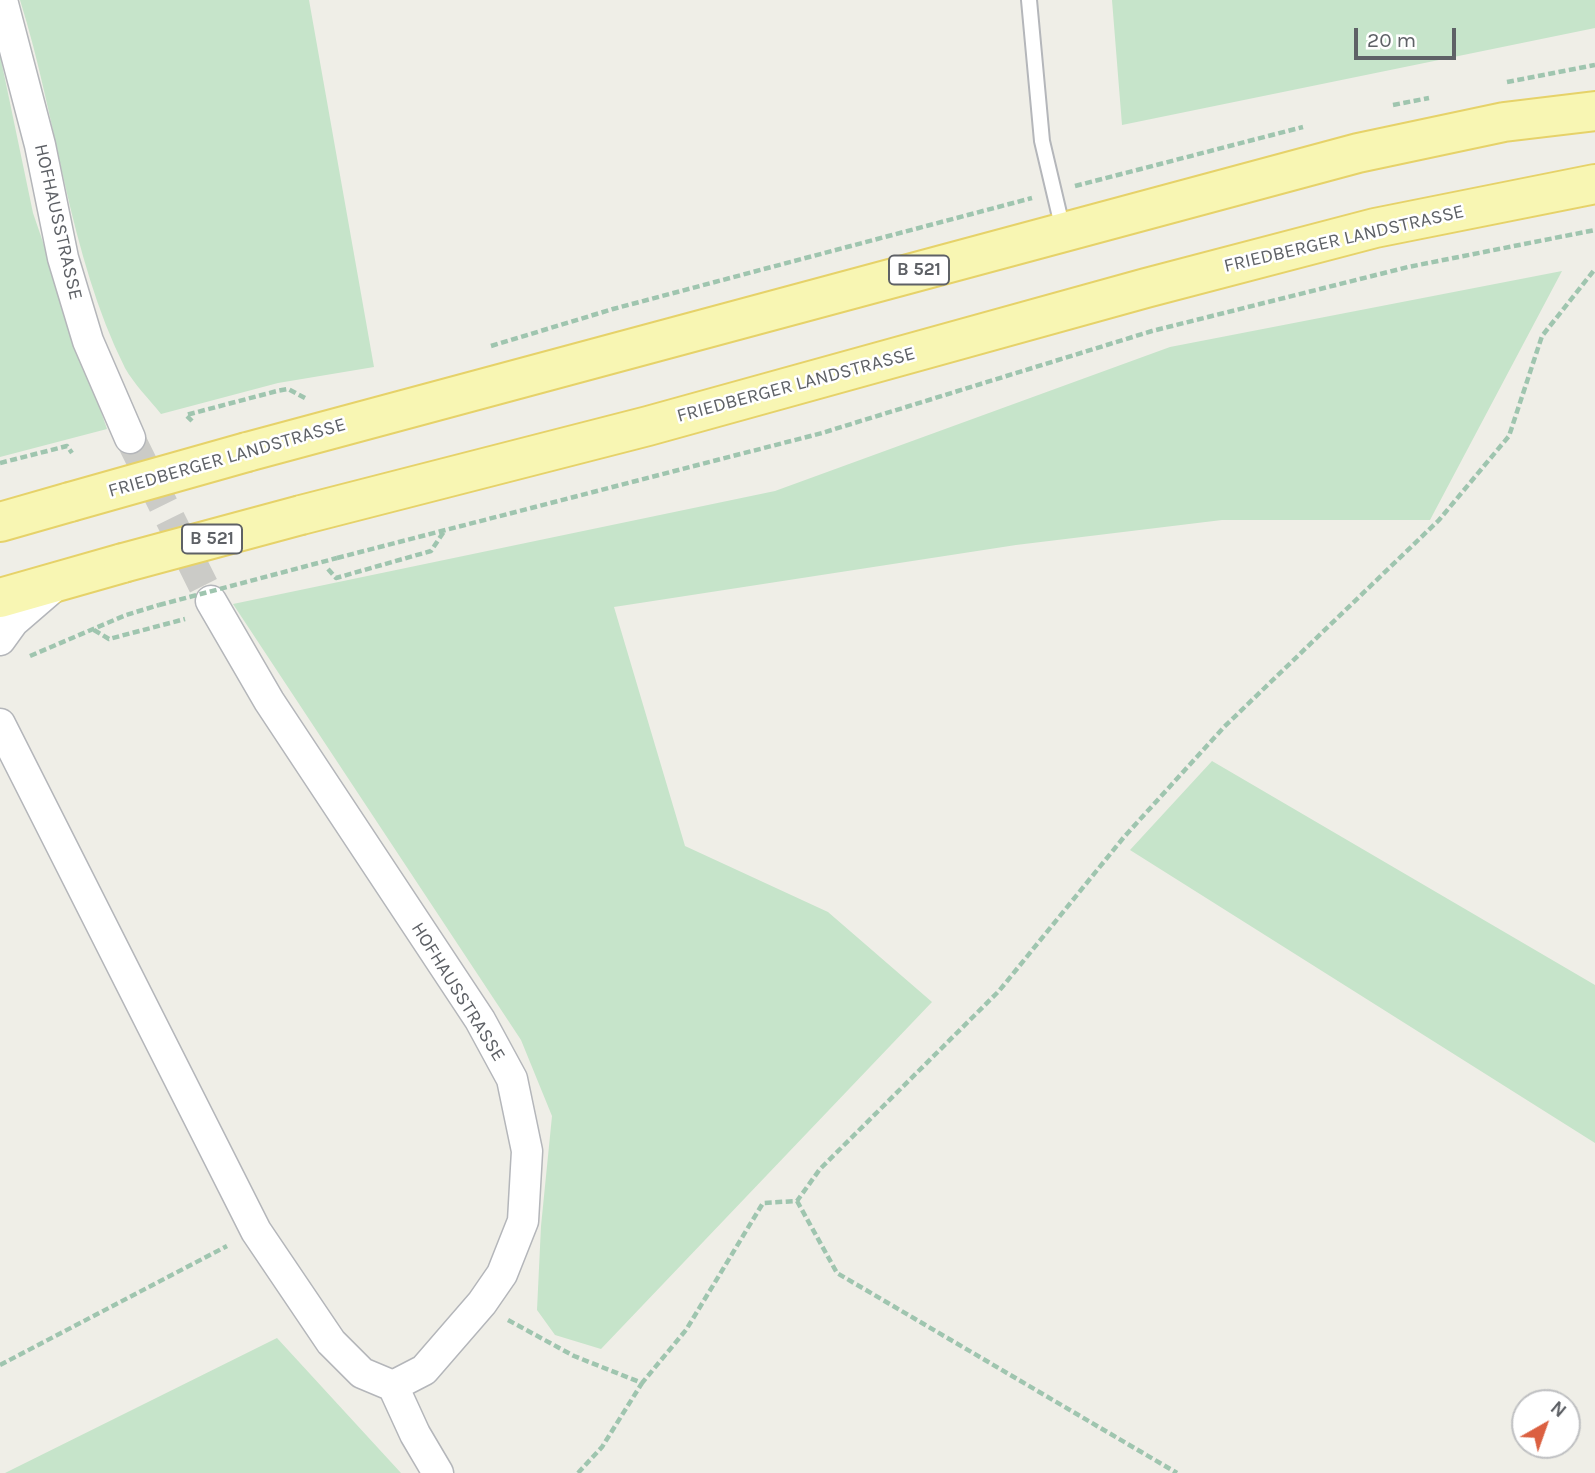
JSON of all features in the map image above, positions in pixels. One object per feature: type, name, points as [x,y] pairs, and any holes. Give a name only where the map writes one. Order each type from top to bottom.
[{"type":"main road","name":"FRIEDBERGER LANDSTRASSE","points":[[0,522],[247,452],[1358,153],[1504,122],[1595,111]]},
{"type":"main road","name":"FRIEDBERGER LANDSTRASSE","points":[[0,598],[301,515],[648,426],[1146,288],[1376,228],[1595,184]]},
{"type":"street","name":"HOFHAUSSTRASSE","points":[[2,0],[40,145],[63,258],[88,341],[130,438]]},
{"type":"street","points":[[0,640],[13,622],[61,582]]},
{"type":"street","name":"HOFHAUSSTRASSE","points":[[211,601],[269,701],[480,1020],[512,1079],[527,1152],[523,1221],[502,1274],[482,1303],[424,1370],[393,1386]]},
{"type":"street","points":[[0,724],[256,1231],[331,1342],[362,1373],[393,1386],[415,1434],[438,1473]]},
{"type":"lane","points":[[1029,0],[1042,141],[1064,231]]},
{"type":"path","points":[[23,658],[126,615],[822,433],[1152,331],[1408,267],[1595,230]]},
{"type":"path","points":[[797,1201],[820,1169],[999,991],[1124,837],[1224,727],[1439,520],[1509,436],[1542,336],[1595,269]]},
{"type":"path","points":[[192,421],[186,415],[288,389],[309,400]]},
{"type":"path","points":[[0,463],[67,446],[72,453]]},
{"type":"path","points":[[328,569],[336,578],[431,551],[445,530]]},
{"type":"path","points":[[93,630],[109,639],[179,620]]},
{"type":"path","points":[[578,1473],[602,1447],[642,1383],[686,1330],[763,1203],[797,1201]]},
{"type":"path","points":[[797,1201],[837,1273],[1177,1473]]},
{"type":"path","points":[[0,1365],[256,1231]]},
{"type":"path","points":[[482,1303],[575,1356],[642,1383]]},
{"type":"green space","points":[[20,0],[309,0],[374,367],[278,383],[161,414],[125,368],[90,279]]},
{"type":"green space","points":[[1112,0],[1595,0],[1595,28],[1122,125]]},
{"type":"green space","points":[[0,55],[33,213],[107,429],[0,457]]},
{"type":"green space","points":[[1562,271],[1430,520],[1222,520],[1016,545],[614,607],[685,846],[828,912],[932,1002],[601,1349],[555,1335],[537,1310],[541,1226],[552,1116],[521,1040],[233,604],[775,491],[1170,347]]},
{"type":"green space","points":[[1212,761],[1595,985],[1595,1143],[1130,850]]},
{"type":"green space","points":[[277,1338],[401,1473],[5,1473]]},
{"type":"tunnel","points":[[130,438],[211,601]]}]
